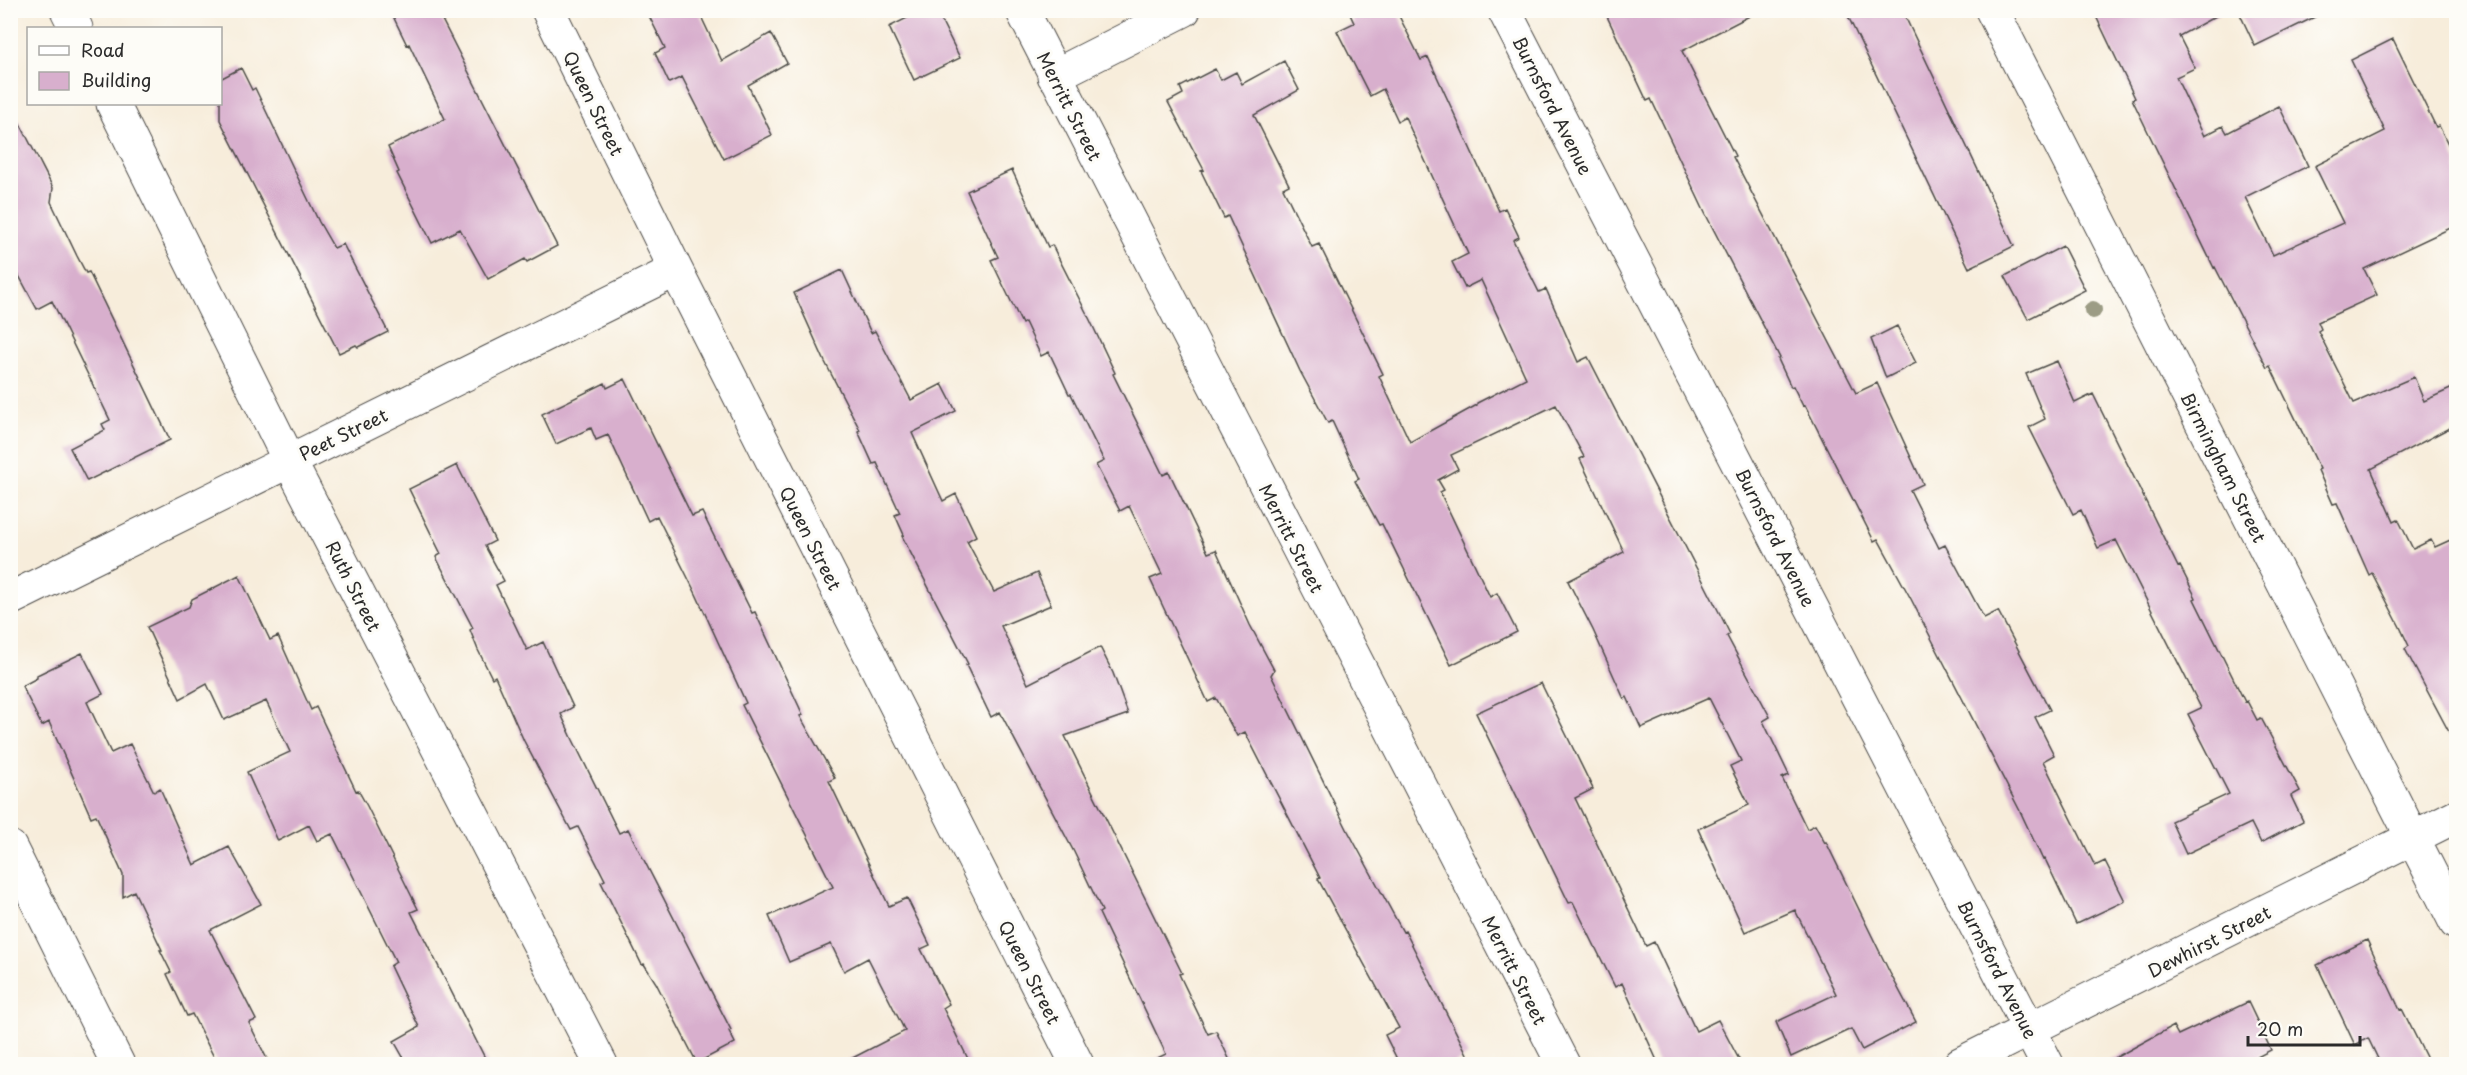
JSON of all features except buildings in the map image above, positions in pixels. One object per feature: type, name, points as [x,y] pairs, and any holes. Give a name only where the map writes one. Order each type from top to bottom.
[{"type":"street","points":[[67,10],[76,27]]},
{"type":"street","name":"Queen Street","points":[[548,10],[676,270],[1077,1065]]},
{"type":"street","name":"Merritt Street","points":[[1023,10],[1054,76],[1563,1065]]},
{"type":"street","points":[[1054,76],[1184,10]]},
{"type":"street","name":"Burnsford Avenue","points":[[1504,10],[2047,1065]]},
{"type":"street","name":"Birmingham Street","points":[[1992,10],[2457,923]]},
{"type":"street","name":"Ruth Street","points":[[113,105],[289,460],[601,1065]]},
{"type":"street","name":"Peet Street","points":[[10,599],[676,270]]},
{"type":"street","name":"Dewhirst Street","points":[[1960,1065],[2457,816]]},
{"type":"street","points":[[10,847],[118,1065]]}]
